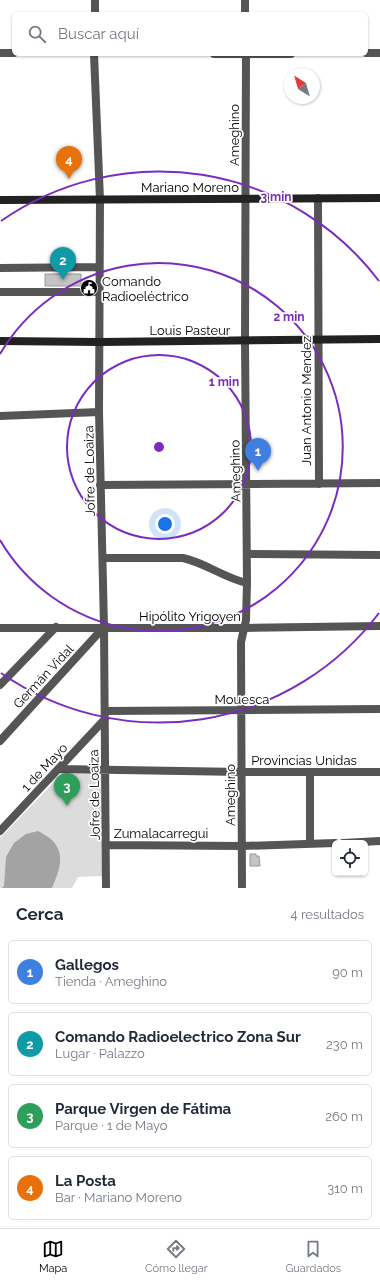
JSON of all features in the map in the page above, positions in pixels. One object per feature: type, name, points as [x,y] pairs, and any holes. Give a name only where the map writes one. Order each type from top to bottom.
[{"type":"main road","name":"Mariano Moreno","points":[[0,200],[380,198]]},
{"type":"main road","name":"Louis Pasteur","points":[[0,341],[100,342],[380,339]]},
{"type":"street","points":[[95,0],[95,12]]},
{"type":"street","points":[[245,0],[246,12]]},
{"type":"street","points":[[0,53],[12,53]]},
{"type":"street","points":[[368,53],[380,53]]},
{"type":"street","name":"Jofre de Loaiza","points":[[94,56],[100,200],[99,412],[103,558],[106,888]]},
{"type":"street","name":"Ameghino","points":[[242,888],[241,642],[246,620],[247,582],[245,341],[246,56]]},
{"type":"street","name":"Juan Antonio Mendez","points":[[318,198],[319,484]]},
{"type":"street","points":[[0,268],[100,267]]},
{"type":"street","points":[[0,292],[100,292]]},
{"type":"street","points":[[0,416],[99,412]]},
{"type":"street","points":[[100,485],[380,483]]},
{"type":"street","points":[[247,554],[380,555]]},
{"type":"street","points":[[103,558],[183,558],[230,578],[247,582]]},
{"type":"street","name":"Hipólito Yrigoyen","points":[[1,629],[56,627],[244,628],[380,626]]},
{"type":"street","points":[[0,686],[56,627]]},
{"type":"street","name":"Germán Vidal","points":[[0,741],[104,627]]},
{"type":"street","name":"Mouesca","points":[[105,715],[380,709]]},
{"type":"street","name":"1 de Mayo","points":[[0,831],[59,768],[105,715]]},
{"type":"street","name":"Provincias Unidas","points":[[59,768],[242,772],[380,772]]},
{"type":"street","points":[[310,772],[310,844]]},
{"type":"street","points":[[368,842],[380,842]]},
{"type":"street","name":"Zumalacarregui","points":[[106,845],[243,846],[332,843]]},
{"type":"shaded area","points":[[65,771],[102,773],[103,876],[78,877],[72,888],[0,888],[0,838]]},
{"type":"shaded area","points":[[38,831],[54,842],[60,855],[59,871],[52,888],[2,888],[4,886],[6,857],[14,843],[26,834]]},
{"type":"building","points":[[45,274],[81,274],[81,286],[45,286]]},
{"type":"building","points":[[250,854],[256,854],[256,856],[259,856],[260,866],[250,866]]},
{"type":"place","name":"La Posta","points":[[69,179]]},
{"type":"place","name":"Comando Radioelectrico Zona Sur","points":[[63,280]]},
{"type":"place","name":"Comando Radioeléctrico","points":[[89,288]]},
{"type":"place","name":"Gallegos","points":[[258,471]]},
{"type":"place","name":"Parque Virgen de Fátima","points":[[67,806]]}]
